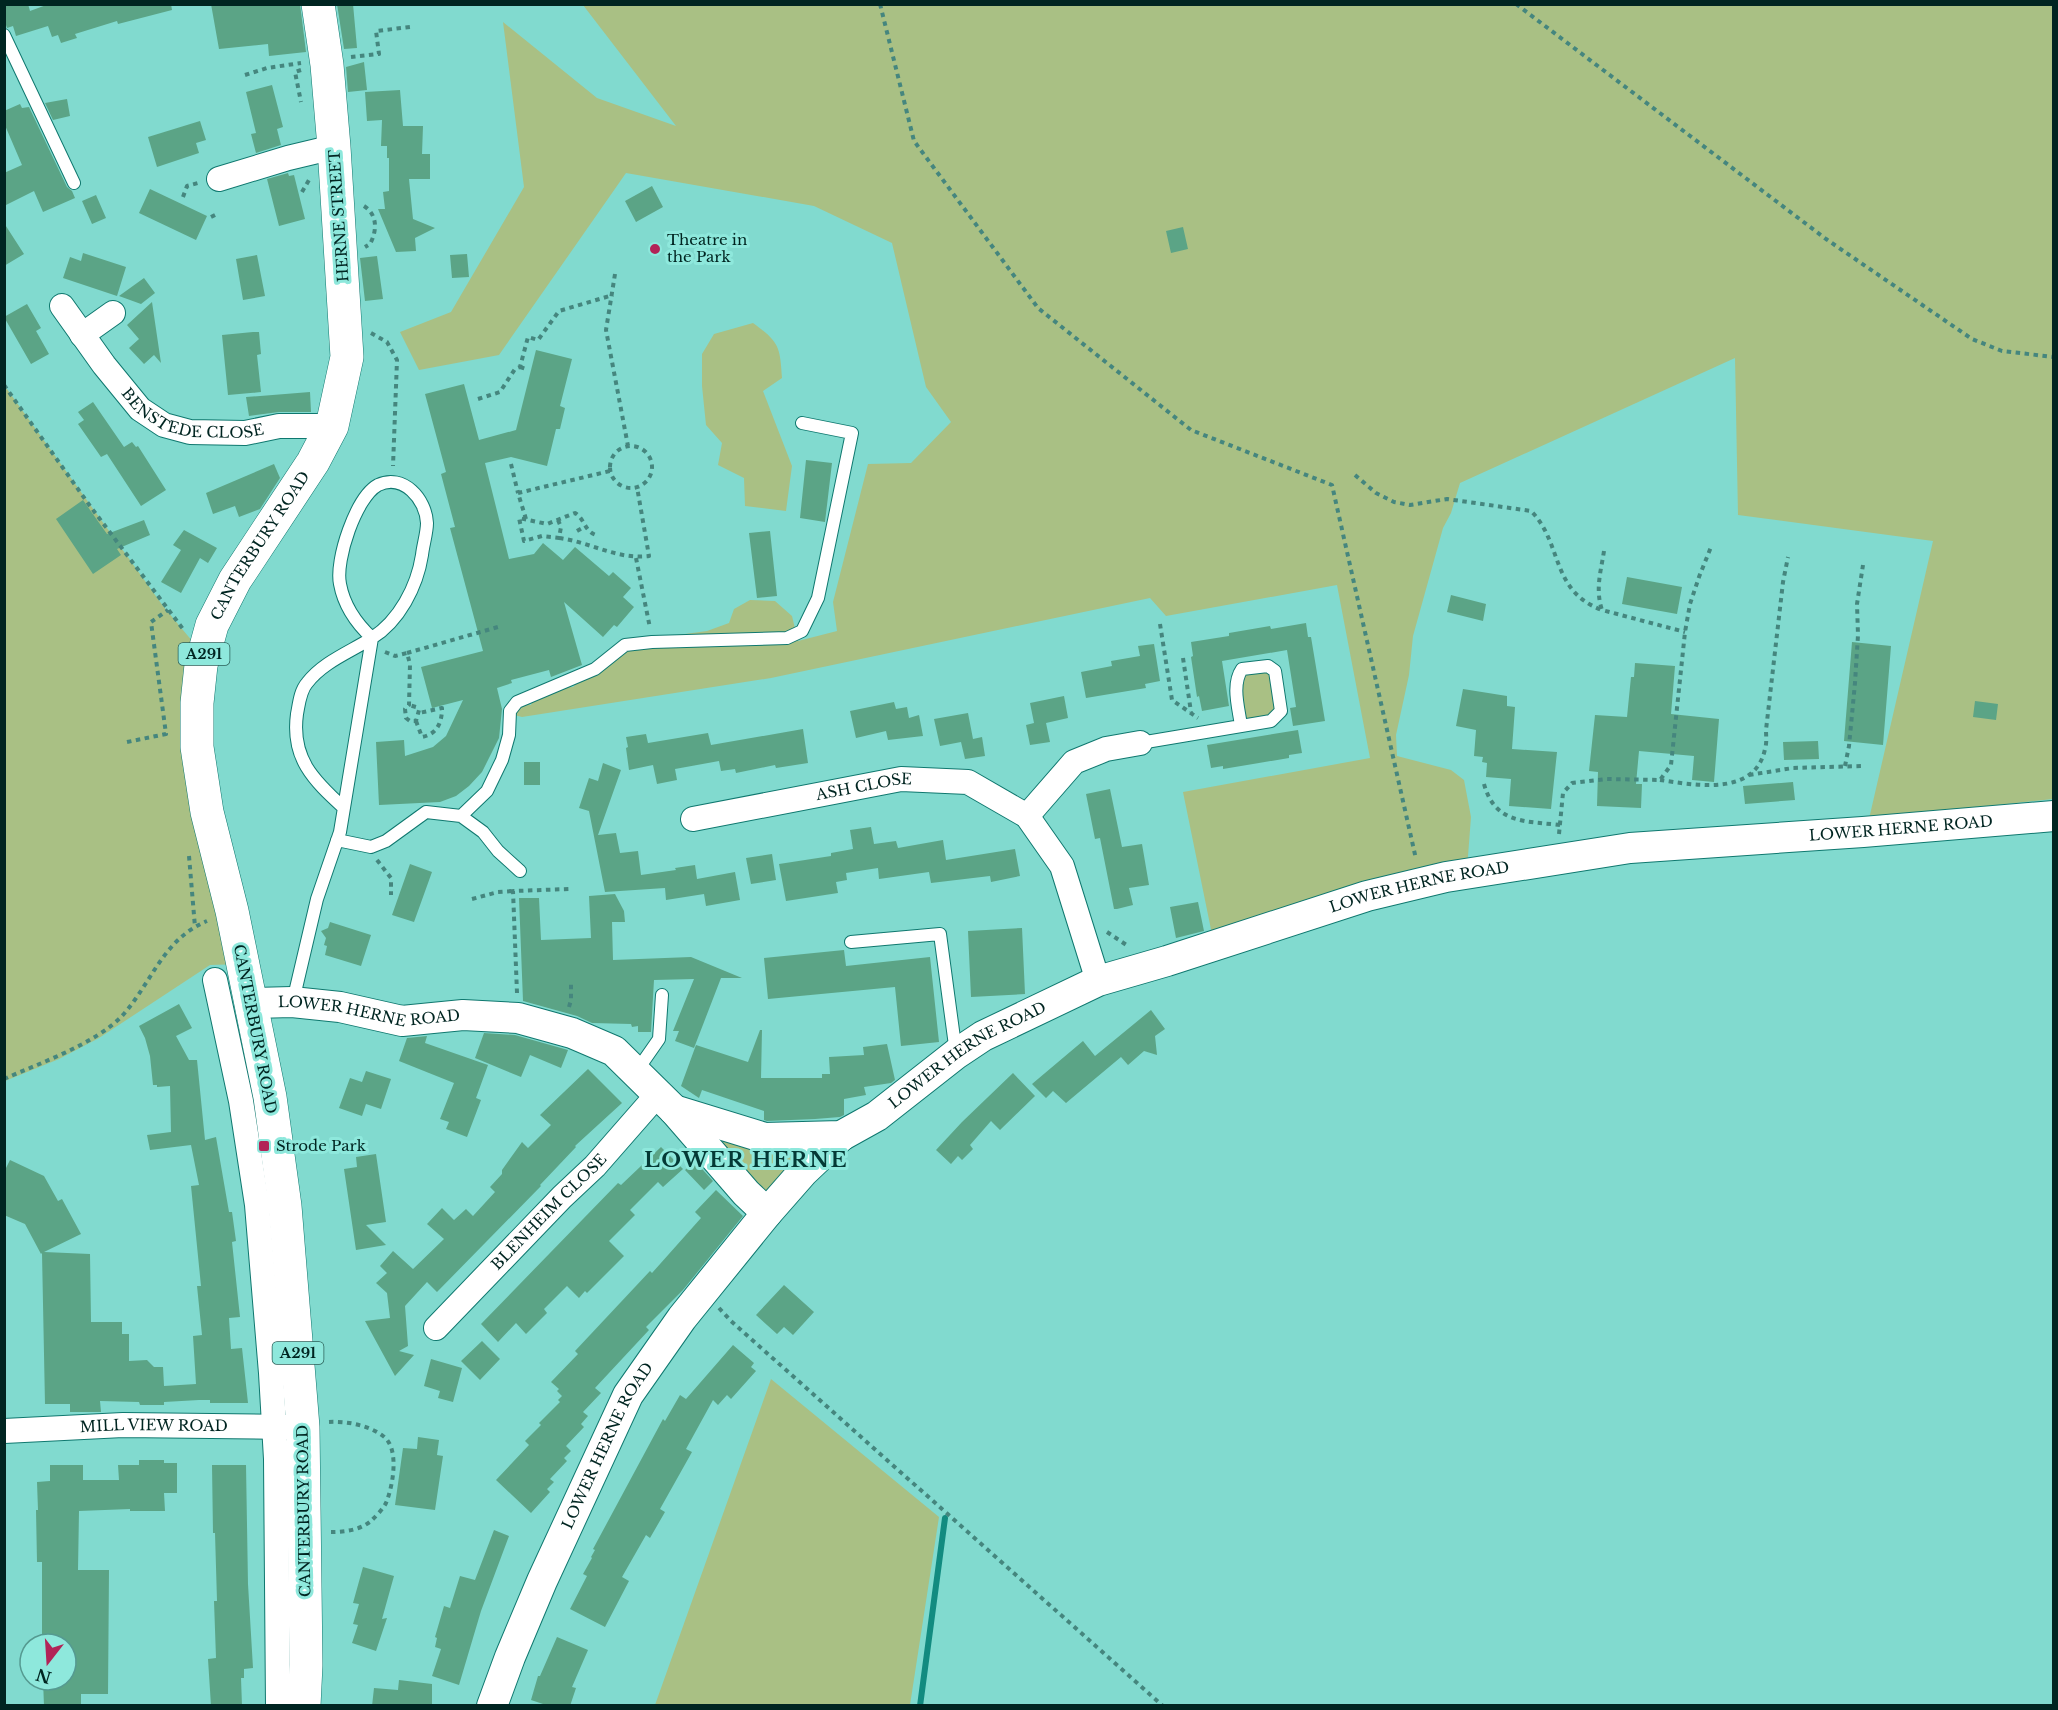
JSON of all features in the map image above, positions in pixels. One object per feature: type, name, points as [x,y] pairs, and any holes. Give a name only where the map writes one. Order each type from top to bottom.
[{"type":"main road","name":"HERNE STREET","points":[[318,4],[334,147],[347,357],[332,426]]},
{"type":"main road","name":"CANTERBURY ROAD","points":[[304,1706],[306,1665],[303,1531],[293,1426],[285,1206],[270,1097],[227,1013],[232,911],[207,812],[196,747],[201,665],[212,625],[235,580],[313,462],[332,426]]},
{"type":"street","points":[[211,180],[334,147]]},
{"type":"street","name":"BENSTEDE CLOSE","points":[[62,306],[140,409],[164,425],[190,432],[234,433],[279,426],[332,426]]},
{"type":"street","points":[[82,334],[113,313]]},
{"type":"street","points":[[1026,816],[1074,762],[1106,749],[1140,743]]},
{"type":"street","name":"ASH CLOSE","points":[[693,819],[901,779],[968,782],[1026,816],[1062,866],[1098,981]]},
{"type":"street","name":"LOWER HERNE ROAD","points":[[492,1706],[542,1581],[628,1395],[682,1318],[767,1213],[803,1172],[841,1136],[878,1116],[956,1054],[983,1036],[1098,981],[1367,896],[1446,877],[1630,848],[2054,816]]},
{"type":"street","name":"CANTERBURY ROAD","points":[[215,980],[227,1013]]},
{"type":"street","name":"LOWER HERNE ROAD","points":[[227,1013],[292,1002],[340,1007],[402,1021],[463,1015],[518,1018],[572,1033],[614,1051],[666,1102],[746,1193],[767,1213]]},
{"type":"street","name":"LOWER HERNE ROAD","points":[[666,1102],[765,1137],[841,1136]]},
{"type":"street","name":"BLENHEIM CLOSE","points":[[436,1328],[562,1197],[666,1102]]},
{"type":"street","name":"MILL VIEW ROAD","points":[[4,1431],[123,1425],[293,1426]]},
{"type":"street","name":"CANTERBURY ROAD","points":[[278,1706],[293,1426]]},
{"type":"lane","points":[[4,35],[74,183]]},
{"type":"lane","points":[[461,816],[488,791],[502,760],[509,735],[510,711],[518,702],[595,669],[625,645],[652,642],[787,638],[802,630],[818,598],[852,433],[802,423]]},
{"type":"lane","points":[[344,808],[324,790],[300,755],[295,732],[299,702],[305,684],[321,669],[372,638],[385,630],[404,606],[420,563],[427,522],[420,500],[407,485],[393,481],[377,486],[359,505],[344,540],[339,583],[357,624],[372,638]]},
{"type":"lane","points":[[292,1002],[317,899],[337,840],[372,638]]},
{"type":"lane","points":[[1140,743],[1271,721],[1281,711],[1275,671],[1268,666],[1242,669],[1237,676],[1241,726]]},
{"type":"lane","points":[[337,840],[371,847],[386,841],[426,812],[461,816],[483,832],[498,851],[520,871]]},
{"type":"lane","points":[[851,942],[940,934],[956,1054]]},
{"type":"lane","points":[[636,1072],[659,1039],[662,995]]},
{"type":"path","points":[[880,4],[914,141],[1038,308],[1191,430],[1332,485],[1421,883]]},
{"type":"path","points":[[1516,4],[1826,239],[1972,339],[2002,351],[2054,357]]},
{"type":"path","points":[[245,75],[267,68],[378,54],[376,31],[410,27]]},
{"type":"path","points":[[183,197],[187,186],[211,180]]},
{"type":"path","points":[[210,217],[217,214]]},
{"type":"path","points":[[615,274],[606,330],[628,446]]},
{"type":"path","points":[[520,367],[528,337],[538,340],[559,311],[612,295]]},
{"type":"path","points":[[345,322],[387,342],[397,360],[393,481]]},
{"type":"path","points":[[478,399],[500,392],[515,369],[520,367],[526,369]]},
{"type":"path","points":[[4,385],[90,506],[193,642],[201,665]]},
{"type":"path","points":[[628,446],[642,448],[651,459],[652,473],[643,484],[637,487],[623,487],[610,471],[612,457],[616,452],[628,446]]},
{"type":"path","points":[[511,464],[526,520]]},
{"type":"path","points":[[518,493],[610,471]]},
{"type":"path","points":[[1355,475],[1376,493],[1402,504],[1410,505],[1447,499],[1531,511],[1539,519],[1573,593],[1588,605],[1685,632]]},
{"type":"path","points":[[596,535],[587,531],[575,513],[547,524],[519,518],[524,541],[542,536],[560,538],[616,555],[636,558],[649,556],[637,487]]},
{"type":"path","points":[[558,520],[561,527],[560,538]]},
{"type":"path","points":[[577,531],[584,526]]},
{"type":"path","points":[[1660,780],[1671,765],[1690,604],[1711,547]]},
{"type":"path","points":[[1602,609],[1598,599],[1598,586],[1604,551]]},
{"type":"path","points":[[1561,859],[1560,825],[1563,793],[1572,783],[1607,778],[1660,780],[1707,786],[1732,783],[1748,775],[1758,766],[1765,748],[1782,582],[1788,557]]},
{"type":"path","points":[[636,558],[652,642]]},
{"type":"path","points":[[1845,766],[1855,683],[1857,604],[1863,565]]},
{"type":"path","points":[[127,742],[166,735],[151,622],[168,610]]},
{"type":"path","points":[[1160,624],[1172,700],[1216,730]]},
{"type":"path","points":[[372,638],[384,652],[395,656],[498,627]]},
{"type":"path","points":[[407,653],[410,664],[409,705],[405,709],[406,718],[416,721]]},
{"type":"path","points":[[1183,658],[1191,713]]},
{"type":"path","points":[[409,705],[416,707],[419,713],[416,721],[422,737],[430,735],[439,725],[442,708],[419,713]]},
{"type":"path","points":[[1748,775],[1794,768],[1864,766]]},
{"type":"path","points":[[1484,784],[1491,804],[1503,815],[1560,825]]},
{"type":"path","points":[[360,846],[379,862],[391,878],[391,895]]},
{"type":"path","points":[[188,851],[195,927]]},
{"type":"path","points":[[472,899],[498,892],[569,889]]},
{"type":"path","points":[[513,891],[518,1018]]},
{"type":"path","points":[[4,1079],[98,1034],[121,1016],[173,943],[195,927],[217,917]]},
{"type":"path","points":[[1101,926],[1132,949]]},
{"type":"path","points":[[704,1291],[739,1329],[1163,1706]]},
{"type":"path","points":[[293,1426],[345,1422],[361,1426],[384,1436],[392,1449],[394,1466],[385,1505],[370,1522],[354,1530],[303,1531]]},
{"type":"green space","points":[[583,5],[2053,5],[2053,799],[1869,819],[1933,541],[1738,515],[1735,358],[1460,483],[1451,513],[1443,528],[1413,636],[1409,675],[1396,735],[1397,756],[1451,770],[1464,780],[1471,817],[1467,869],[1216,954],[1183,792],[1370,758],[1337,585],[1166,616],[1150,598],[771,678],[522,717],[514,715],[517,702],[531,705],[536,689],[573,687],[610,649],[634,637],[663,637],[707,631],[729,623],[734,609],[750,600],[775,601],[792,616],[798,641],[837,631],[833,602],[868,464],[911,463],[951,422],[926,387],[892,243],[814,206],[626,173],[499,355],[419,370],[400,332],[451,312],[524,187],[503,22],[597,98],[676,126]]},
{"type":"green space","points":[[753,323],[773,340],[779,352],[782,378],[763,391],[792,466],[786,511],[745,506],[744,478],[718,465],[722,443],[706,425],[702,354],[714,334]]},
{"type":"green space","points":[[4,385],[163,606],[193,642],[243,964],[210,965],[99,1038],[59,1059],[5,1081]]},
{"type":"green space","points":[[1268,666],[1281,711],[1241,726],[1242,669]]},
{"type":"green space","points":[[674,1110],[841,1136],[767,1213]]},
{"type":"green space","points":[[771,1379],[939,1517],[910,1705],[655,1705]]},
{"type":"building","points":[[4,4],[28,4],[30,11],[49,4],[171,4],[172,10],[118,24],[117,21],[75,34],[77,38],[61,43],[58,35],[52,37],[48,26],[16,36],[13,26],[7,28],[4,19]]},
{"type":"building","points":[[211,4],[300,4],[306,52],[269,56],[268,44],[219,49]]},
{"type":"building","points":[[337,4],[353,4],[357,48],[344,49]]},
{"type":"building","points":[[364,62],[367,90],[348,92],[346,67]]},
{"type":"building","points":[[272,85],[283,127],[277,129],[281,145],[256,153],[251,134],[256,133],[246,92]]},
{"type":"building","points":[[400,90],[403,126],[423,126],[422,154],[430,154],[430,179],[409,179],[413,219],[435,228],[415,238],[416,251],[396,252],[378,209],[385,209],[383,192],[389,191],[387,146],[381,146],[382,120],[367,121],[365,92]]},
{"type":"building","points":[[67,99],[70,116],[53,120],[45,103]]},
{"type":"building","points":[[20,104],[22,108],[29,107],[67,187],[75,198],[43,212],[34,191],[4,206],[4,173],[22,165],[4,123],[4,111]]},
{"type":"building","points":[[200,121],[206,140],[196,143],[199,153],[157,167],[148,137]]},
{"type":"building","points":[[288,173],[289,176],[294,175],[305,219],[279,226],[267,179]]},
{"type":"building","points":[[652,186],[663,207],[636,222],[625,201]]},
{"type":"building","points":[[150,189],[207,216],[196,240],[139,213]]},
{"type":"building","points":[[96,195],[106,218],[92,224],[82,201]]},
{"type":"building","points":[[4,223],[24,254],[4,266]]},
{"type":"building","points":[[1183,227],[1188,249],[1171,253],[1166,231]]},
{"type":"building","points":[[83,253],[126,267],[117,296],[63,278],[70,257],[81,261]]},
{"type":"building","points":[[467,254],[469,277],[452,278],[450,255]]},
{"type":"building","points":[[257,255],[265,296],[243,300],[236,259]]},
{"type":"building","points":[[377,256],[383,299],[365,301],[360,258]]},
{"type":"building","points":[[144,278],[155,293],[141,304],[119,296]]},
{"type":"building","points":[[152,302],[161,363],[154,355],[144,364],[129,348],[139,339],[127,325]]},
{"type":"building","points":[[27,304],[41,328],[36,331],[49,354],[31,364],[4,317]]},
{"type":"building","points":[[259,332],[261,354],[257,355],[261,392],[228,395],[222,335]]},
{"type":"building","points":[[536,350],[572,359],[560,406],[565,408],[560,429],[556,429],[547,466],[511,457],[485,463],[509,559],[534,554],[543,543],[563,560],[575,547],[609,576],[613,572],[631,588],[623,597],[634,607],[617,627],[614,625],[603,637],[564,602],[582,665],[551,677],[549,670],[511,680],[512,683],[497,688],[502,709],[499,738],[482,772],[456,796],[440,802],[379,805],[376,742],[404,740],[405,756],[433,747],[446,736],[463,700],[432,708],[421,667],[483,651],[450,528],[455,527],[441,474],[446,472],[425,394],[464,384],[479,440],[516,430]]},
{"type":"building","points":[[310,392],[311,412],[279,412],[249,416],[246,397]]},
{"type":"building","points":[[93,402],[124,447],[132,442],[136,447],[138,446],[166,490],[141,506],[107,454],[101,457],[78,424],[84,420],[78,412]]},
{"type":"building","points":[[806,460],[832,463],[825,522],[800,518]]},
{"type":"building","points":[[274,464],[280,478],[260,509],[239,517],[235,506],[213,514],[206,493]]},
{"type":"building","points":[[83,500],[107,534],[144,520],[150,535],[117,549],[121,555],[93,574],[56,519]]},
{"type":"building","points":[[184,530],[217,548],[208,563],[200,558],[181,593],[161,582],[181,550],[173,545]]},
{"type":"building","points":[[770,531],[777,596],[757,598],[749,533]]},
{"type":"building","points":[[1627,577],[1682,587],[1677,614],[1622,604]]},
{"type":"building","points":[[1451,595],[1486,604],[1483,621],[1447,612]]},
{"type":"building","points":[[1306,623],[1308,637],[1311,637],[1325,721],[1293,726],[1290,708],[1296,707],[1287,650],[1222,661],[1229,706],[1202,711],[1199,696],[1197,697],[1191,642],[1270,626],[1271,629]]},
{"type":"building","points":[[1852,642],[1891,646],[1883,745],[1844,741]]},
{"type":"building","points":[[1154,644],[1160,681],[1145,684],[1146,688],[1086,698],[1081,672],[1112,666],[1111,661],[1140,656],[1138,646]]},
{"type":"building","points":[[1635,663],[1675,666],[1671,714],[1719,719],[1714,782],[1692,780],[1694,756],[1639,751],[1636,784],[1642,784],[1641,808],[1597,806],[1598,772],[1589,771],[1595,715],[1627,717],[1631,677],[1634,677]]},
{"type":"building","points":[[1463,689],[1507,696],[1507,706],[1515,707],[1512,749],[1557,752],[1551,809],[1509,806],[1511,779],[1486,777],[1487,763],[1482,762],[1483,757],[1474,756],[1476,730],[1456,726]]},
{"type":"building","points":[[1064,696],[1068,718],[1046,723],[1050,742],[1030,745],[1026,725],[1034,723],[1030,703]]},
{"type":"building","points":[[1975,701],[1998,704],[1996,720],[1973,717]]},
{"type":"building","points":[[894,702],[896,709],[907,707],[909,718],[919,715],[923,736],[888,740],[886,731],[856,738],[850,711]]},
{"type":"building","points":[[968,713],[973,739],[982,737],[985,756],[965,759],[961,742],[940,746],[934,719]]},
{"type":"building","points":[[803,729],[808,763],[776,768],[775,765],[736,773],[735,769],[721,771],[719,761],[675,769],[677,780],[657,784],[653,765],[629,770],[626,737],[646,734],[648,743],[708,733],[711,745]]},
{"type":"building","points":[[1298,730],[1302,753],[1289,755],[1289,758],[1223,769],[1223,766],[1211,768],[1207,745]]},
{"type":"building","points":[[1818,741],[1819,759],[1784,760],[1783,742]]},
{"type":"building","points":[[524,762],[540,762],[540,785],[524,785]]},
{"type":"building","points":[[603,763],[621,770],[598,835],[616,833],[620,853],[638,851],[641,875],[695,865],[697,879],[735,872],[740,900],[706,906],[704,894],[666,900],[665,888],[605,892],[589,811],[579,808],[589,778],[598,781]]},
{"type":"building","points":[[1793,782],[1795,800],[1745,804],[1743,786]]},
{"type":"building","points":[[1110,789],[1122,847],[1142,844],[1149,885],[1129,888],[1133,905],[1117,909],[1114,909],[1100,838],[1095,839],[1086,794]]},
{"type":"building","points":[[871,827],[874,844],[896,841],[898,848],[943,840],[946,860],[1015,849],[1020,876],[991,882],[990,876],[931,883],[929,872],[879,879],[878,868],[846,873],[847,880],[836,882],[838,893],[786,901],[779,864],[831,856],[831,853],[853,849],[850,830]]},
{"type":"building","points":[[772,854],[776,880],[751,884],[746,858]]},
{"type":"building","points":[[410,864],[432,872],[414,922],[392,915]]},
{"type":"building","points":[[615,894],[624,911],[625,922],[612,922],[613,960],[691,957],[742,978],[721,978],[694,1048],[675,1041],[679,1031],[673,1031],[694,979],[654,980],[651,1032],[638,1032],[638,1026],[632,1027],[631,1024],[592,1023],[577,1016],[523,1001],[519,898],[539,898],[541,940],[591,938],[589,896]]},
{"type":"building","points":[[1198,902],[1204,931],[1176,938],[1170,907]]},
{"type":"building","points":[[330,922],[371,935],[361,966],[325,955],[326,938],[321,931],[328,928]]},
{"type":"building","points":[[1022,928],[1025,994],[971,997],[968,931]]},
{"type":"building","points":[[844,950],[846,966],[930,957],[939,1042],[901,1046],[895,987],[768,999],[764,958]]},
{"type":"building","points":[[179,1004],[192,1028],[176,1036],[189,1060],[197,1060],[205,1140],[216,1137],[229,1212],[232,1212],[236,1241],[232,1242],[240,1317],[229,1318],[231,1349],[242,1348],[248,1403],[210,1403],[210,1400],[199,1400],[164,1402],[164,1405],[140,1405],[139,1402],[100,1401],[101,1412],[70,1412],[70,1404],[45,1404],[42,1253],[25,1224],[4,1215],[4,1172],[10,1160],[44,1176],[58,1201],[62,1199],[81,1234],[44,1252],[90,1254],[91,1322],[122,1322],[122,1334],[129,1334],[129,1361],[147,1360],[154,1367],[163,1367],[164,1386],[196,1384],[193,1336],[202,1335],[197,1286],[201,1286],[191,1186],[199,1185],[191,1145],[150,1150],[147,1135],[171,1132],[170,1086],[153,1085],[150,1056],[139,1026]]},
{"type":"building","points":[[1151,1010],[1165,1029],[1155,1036],[1157,1055],[1144,1051],[1128,1065],[1121,1057],[1066,1103],[1053,1091],[1046,1098],[1032,1084],[1083,1041],[1095,1056]]},
{"type":"building","points":[[760,1030],[762,1030],[761,1078],[822,1078],[822,1074],[830,1074],[829,1057],[864,1055],[863,1047],[887,1044],[895,1080],[891,1083],[864,1087],[866,1095],[844,1099],[844,1115],[840,1117],[767,1121],[764,1120],[764,1111],[702,1090],[699,1098],[681,1086],[696,1045],[748,1062]]},
{"type":"building","points":[[484,1033],[515,1035],[568,1050],[561,1068],[530,1055],[521,1077],[475,1058]]},
{"type":"building","points":[[427,1036],[425,1043],[488,1065],[476,1098],[481,1100],[467,1137],[446,1129],[449,1122],[440,1119],[454,1083],[399,1061],[407,1038]]},
{"type":"building","points":[[588,1069],[622,1103],[575,1146],[541,1186],[437,1292],[427,1282],[405,1306],[408,1346],[399,1351],[414,1355],[395,1376],[365,1321],[390,1318],[387,1293],[376,1283],[387,1273],[380,1266],[393,1251],[413,1269],[444,1239],[427,1224],[442,1208],[454,1220],[466,1209],[473,1216],[495,1192],[490,1187],[502,1174],[502,1170],[522,1142],[528,1148],[551,1125],[540,1115]]},
{"type":"building","points":[[366,1071],[391,1079],[381,1109],[366,1104],[362,1116],[339,1108],[350,1078],[362,1082]]},
{"type":"building","points":[[1013,1073],[1035,1096],[1000,1130],[991,1121],[970,1145],[973,1149],[962,1160],[958,1156],[951,1164],[936,1150]]},
{"type":"building","points":[[661,1147],[683,1169],[663,1187],[658,1182],[630,1210],[635,1215],[609,1241],[624,1256],[587,1293],[585,1291],[579,1298],[567,1286],[544,1309],[547,1313],[526,1334],[516,1323],[498,1342],[481,1324],[618,1183],[621,1185]]},
{"type":"building","points":[[376,1154],[386,1222],[366,1225],[386,1245],[356,1250],[344,1169],[357,1167],[356,1157]]},
{"type":"building","points":[[695,1161],[713,1181],[704,1190],[685,1170]]},
{"type":"building","points":[[716,1190],[743,1216],[683,1290],[646,1327],[649,1330],[595,1388],[601,1393],[583,1412],[588,1416],[581,1424],[584,1427],[566,1446],[571,1451],[564,1458],[567,1461],[550,1479],[554,1482],[547,1489],[550,1492],[531,1513],[496,1480],[529,1445],[525,1441],[560,1402],[558,1400],[562,1396],[557,1391],[559,1389],[551,1382],[578,1354],[575,1351],[650,1271],[652,1273],[701,1218],[695,1212]]},
{"type":"building","points":[[784,1285],[814,1312],[793,1335],[784,1327],[777,1334],[756,1315]]},
{"type":"building","points":[[482,1341],[500,1359],[480,1380],[461,1361]]},
{"type":"building","points":[[733,1345],[754,1363],[751,1367],[756,1371],[731,1399],[727,1395],[718,1405],[713,1400],[686,1449],[692,1452],[660,1509],[665,1512],[650,1538],[646,1535],[622,1577],[629,1581],[605,1627],[570,1609],[587,1576],[583,1574],[592,1558],[595,1550],[593,1549],[663,1419],[665,1421],[680,1395],[686,1399]]},
{"type":"building","points":[[431,1359],[462,1368],[453,1402],[438,1398],[440,1391],[424,1386]]},
{"type":"building","points":[[418,1437],[439,1440],[437,1455],[443,1456],[435,1510],[395,1505],[403,1448],[417,1449]]},
{"type":"building","points":[[139,1460],[164,1460],[164,1463],[177,1463],[177,1493],[164,1493],[165,1511],[130,1511],[130,1509],[79,1511],[78,1570],[109,1570],[108,1694],[81,1694],[81,1706],[44,1706],[43,1692],[78,1692],[78,1632],[42,1632],[42,1562],[37,1562],[37,1482],[50,1481],[50,1465],[83,1465],[83,1480],[119,1480],[118,1465],[139,1465]]},
{"type":"building","points":[[212,1465],[246,1465],[248,1584],[253,1668],[244,1669],[244,1678],[241,1678],[242,1706],[211,1706],[208,1659],[216,1658],[214,1601],[217,1601]]},
{"type":"building","points":[[494,1530],[509,1536],[481,1611],[459,1685],[432,1676],[441,1649],[435,1647],[437,1638],[435,1637],[444,1606],[450,1608],[460,1576],[475,1580]]},
{"type":"building","points":[[363,1567],[394,1576],[382,1619],[387,1618],[376,1651],[352,1643],[358,1625],[353,1624],[359,1604],[353,1603]]},
{"type":"building","points":[[557,1637],[588,1650],[572,1687],[576,1688],[570,1706],[549,1706],[531,1700],[538,1676]]},
{"type":"building","points":[[399,1680],[432,1684],[432,1706],[372,1706],[374,1688],[398,1690]]},
{"type":"waterway","points":[[920,1706],[945,1518]]},
{"type":"place","name":"Theatre in the Park","points":[[655,249]]},
{"type":"place","name":"Strode Park","points":[[264,1146]]},
{"type":"district","name":"LOWER HERNE","points":[[746,1160]]}]
